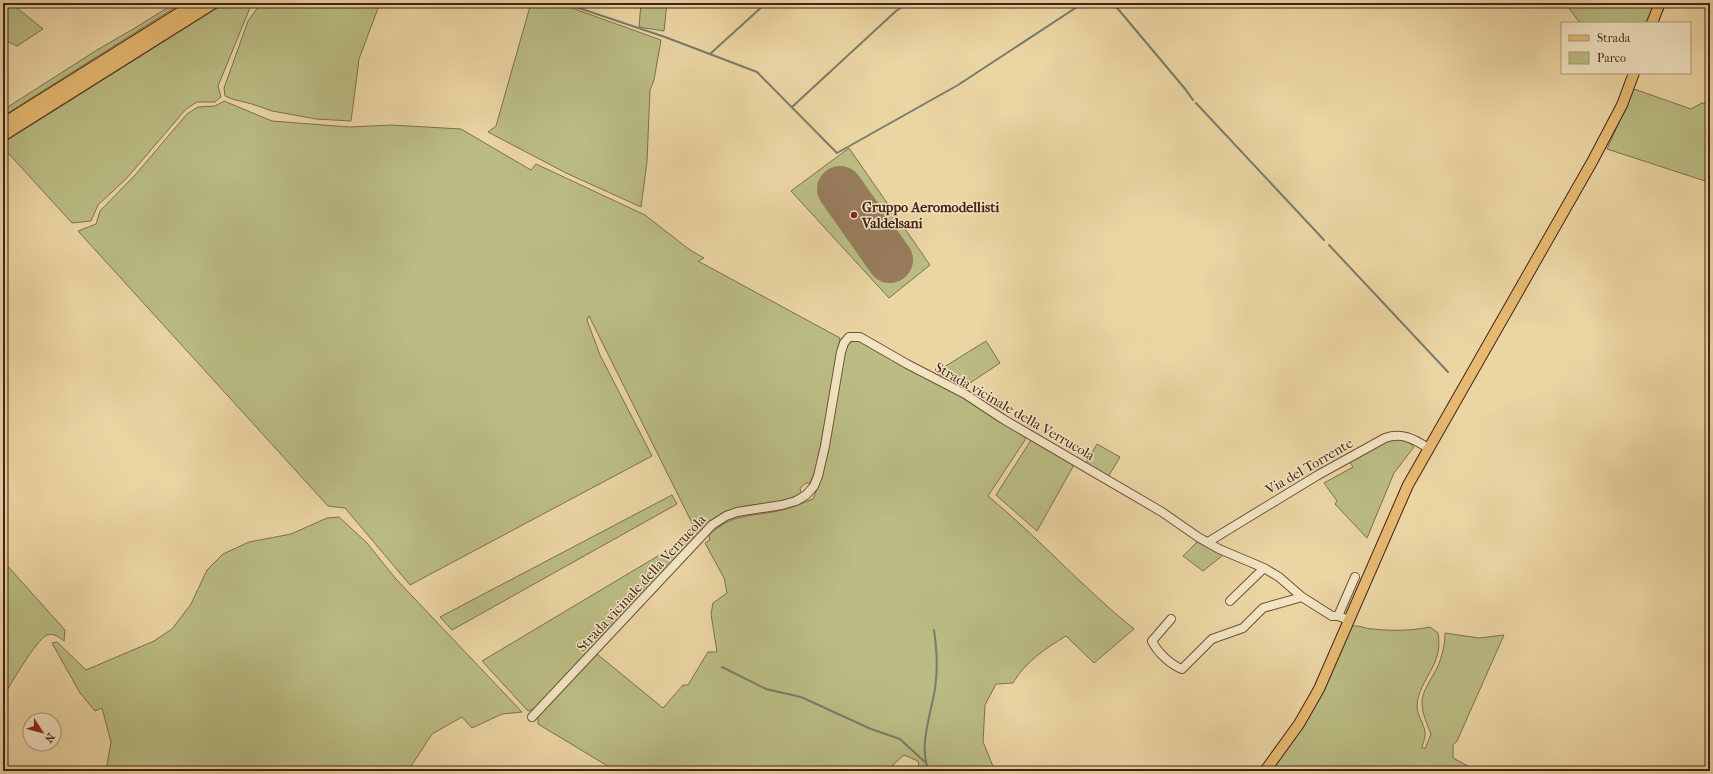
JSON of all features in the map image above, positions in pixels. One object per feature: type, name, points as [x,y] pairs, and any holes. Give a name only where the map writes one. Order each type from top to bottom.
[{"type":"highway","points":[[3,124],[196,3]]},
{"type":"highway","points":[[3,134],[213,3]]},
{"type":"main road","points":[[1652,22],[1660,3]]},
{"type":"main road","points":[[1265,771],[1290,736],[1312,701],[1399,504],[1428,448],[1592,162],[1622,104],[1634,74]]},
{"type":"street","name":"Strada vicinale della Verrucola","points":[[532,717],[712,525],[726,516],[737,512],[782,505],[796,501],[806,495],[814,486],[818,476],[825,446],[841,352],[844,343],[849,338],[860,337],[907,364],[965,394],[1003,420],[1162,512],[1208,542]]},
{"type":"street","name":"Via del Torrente","points":[[1208,542],[1318,475],[1385,438],[1396,435],[1405,436],[1412,438],[1428,448]]},
{"type":"street","points":[[1208,542],[1219,549],[1264,568],[1279,577],[1302,597],[1332,616],[1338,616],[1349,620]]},
{"type":"street","points":[[1230,601],[1264,568]]},
{"type":"street","points":[[1338,616],[1355,577]]},
{"type":"street","points":[[1171,619],[1152,641],[1155,647],[1176,667],[1182,668],[1212,640],[1243,628],[1263,608],[1302,597]]},
{"type":"green space","points":[[3,3],[11,3],[43,29],[17,46],[9,42],[3,46]]},
{"type":"green space","points":[[175,3],[182,3],[3,116],[3,110],[97,50]]},
{"type":"green space","points":[[225,3],[252,3],[218,86],[221,97],[215,102],[197,102],[186,109],[126,179],[98,205],[91,221],[72,223],[9,154],[3,157],[3,143]]},
{"type":"green space","points":[[261,3],[380,3],[359,59],[351,121],[316,119],[272,111],[225,96],[224,88],[248,21]]},
{"type":"green space","points":[[531,3],[558,3],[661,40],[654,80],[650,90],[647,162],[641,207],[566,173],[488,132],[496,126]]},
{"type":"green space","points":[[641,3],[667,3],[664,31],[639,27]]},
{"type":"green space","points":[[1565,3],[1656,3],[1648,22],[1579,22]]},
{"type":"green space","points":[[1634,89],[1691,109],[1702,103],[1710,104],[1710,170],[1705,181],[1607,149]]},
{"type":"green space","points":[[224,101],[272,121],[349,127],[391,125],[461,129],[531,170],[536,164],[645,215],[690,250],[704,258],[698,261],[840,338],[817,466],[810,483],[806,483],[800,488],[801,493],[785,500],[741,507],[723,513],[698,535],[589,316],[587,320],[600,355],[652,456],[410,585],[345,508],[328,506],[78,231],[96,224],[100,211],[136,174],[187,114],[198,107],[215,106]]},
{"type":"green space","name":"Gruppo Aeromodellisti Valdelsani","points":[[849,148],[930,265],[889,298],[791,191]]},
{"type":"green space","points":[[854,340],[863,342],[953,391],[1027,437],[988,496],[1097,597],[1134,629],[1094,663],[1066,636],[1030,662],[1013,683],[996,684],[985,705],[983,742],[995,771],[920,771],[918,761],[904,755],[893,765],[891,771],[616,771],[538,724],[538,716],[597,654],[663,708],[683,685],[688,685],[708,652],[717,652],[711,614],[713,603],[727,593],[724,578],[705,543],[710,540],[709,535],[728,522],[747,516],[778,511],[813,499],[825,465],[829,446],[843,354],[848,344]]},
{"type":"green space","points":[[986,341],[1000,363],[964,387],[961,385],[958,387],[940,377],[941,369]]},
{"type":"green space","points":[[1395,438],[1406,440],[1414,447],[1394,473],[1367,538],[1335,504],[1337,501],[1324,483],[1353,467],[1349,461],[1377,445]]},
{"type":"green space","points":[[1031,440],[1074,465],[1037,531],[996,495]]},
{"type":"green space","points":[[1097,444],[1120,457],[1108,477],[1086,463]]},
{"type":"green space","points":[[672,495],[677,504],[452,630],[440,617]]},
{"type":"green space","points":[[339,517],[367,543],[396,579],[522,712],[502,714],[472,728],[462,717],[432,734],[408,771],[106,771],[111,742],[102,708],[95,711],[80,693],[52,643],[57,642],[86,670],[154,641],[172,629],[191,604],[207,570],[223,554],[249,542],[291,534],[327,518]]},
{"type":"green space","points":[[691,529],[694,536],[692,543],[536,708],[528,711],[482,661],[688,538]]},
{"type":"green space","points":[[1197,542],[1223,555],[1203,571],[1183,556]]},
{"type":"green space","points":[[3,561],[65,630],[64,641],[54,635],[47,635],[42,639],[24,663],[3,697]]},
{"type":"green space","points":[[1352,626],[1370,629],[1394,630],[1430,627],[1438,633],[1438,654],[1435,663],[1422,687],[1417,705],[1418,713],[1425,732],[1422,747],[1425,749],[1431,734],[1424,715],[1422,698],[1440,660],[1444,646],[1445,633],[1479,638],[1504,635],[1457,741],[1453,745],[1453,758],[1477,771],[1271,771],[1300,731],[1322,691]]},
{"type":"waterway","points":[[564,3],[665,37],[757,72],[837,153],[958,85],[1083,3]]},
{"type":"waterway","points":[[710,54],[766,3]]},
{"type":"waterway","points":[[792,107],[896,11],[908,3]]},
{"type":"waterway","points":[[1113,3],[1193,100]]},
{"type":"waterway","points":[[1196,103],[1324,240]]},
{"type":"waterway","points":[[1329,245],[1448,372]]},
{"type":"waterway","points":[[929,771],[926,762],[925,741],[937,674],[934,630]]},
{"type":"waterway","points":[[722,667],[766,689],[801,697],[871,729],[900,739],[926,763]]},
{"type":"runway","points":[[840,189],[890,260]]},
{"type":"place","name":"Gruppo Aeromodellisti Valdelsani","points":[[854,215]]}]
